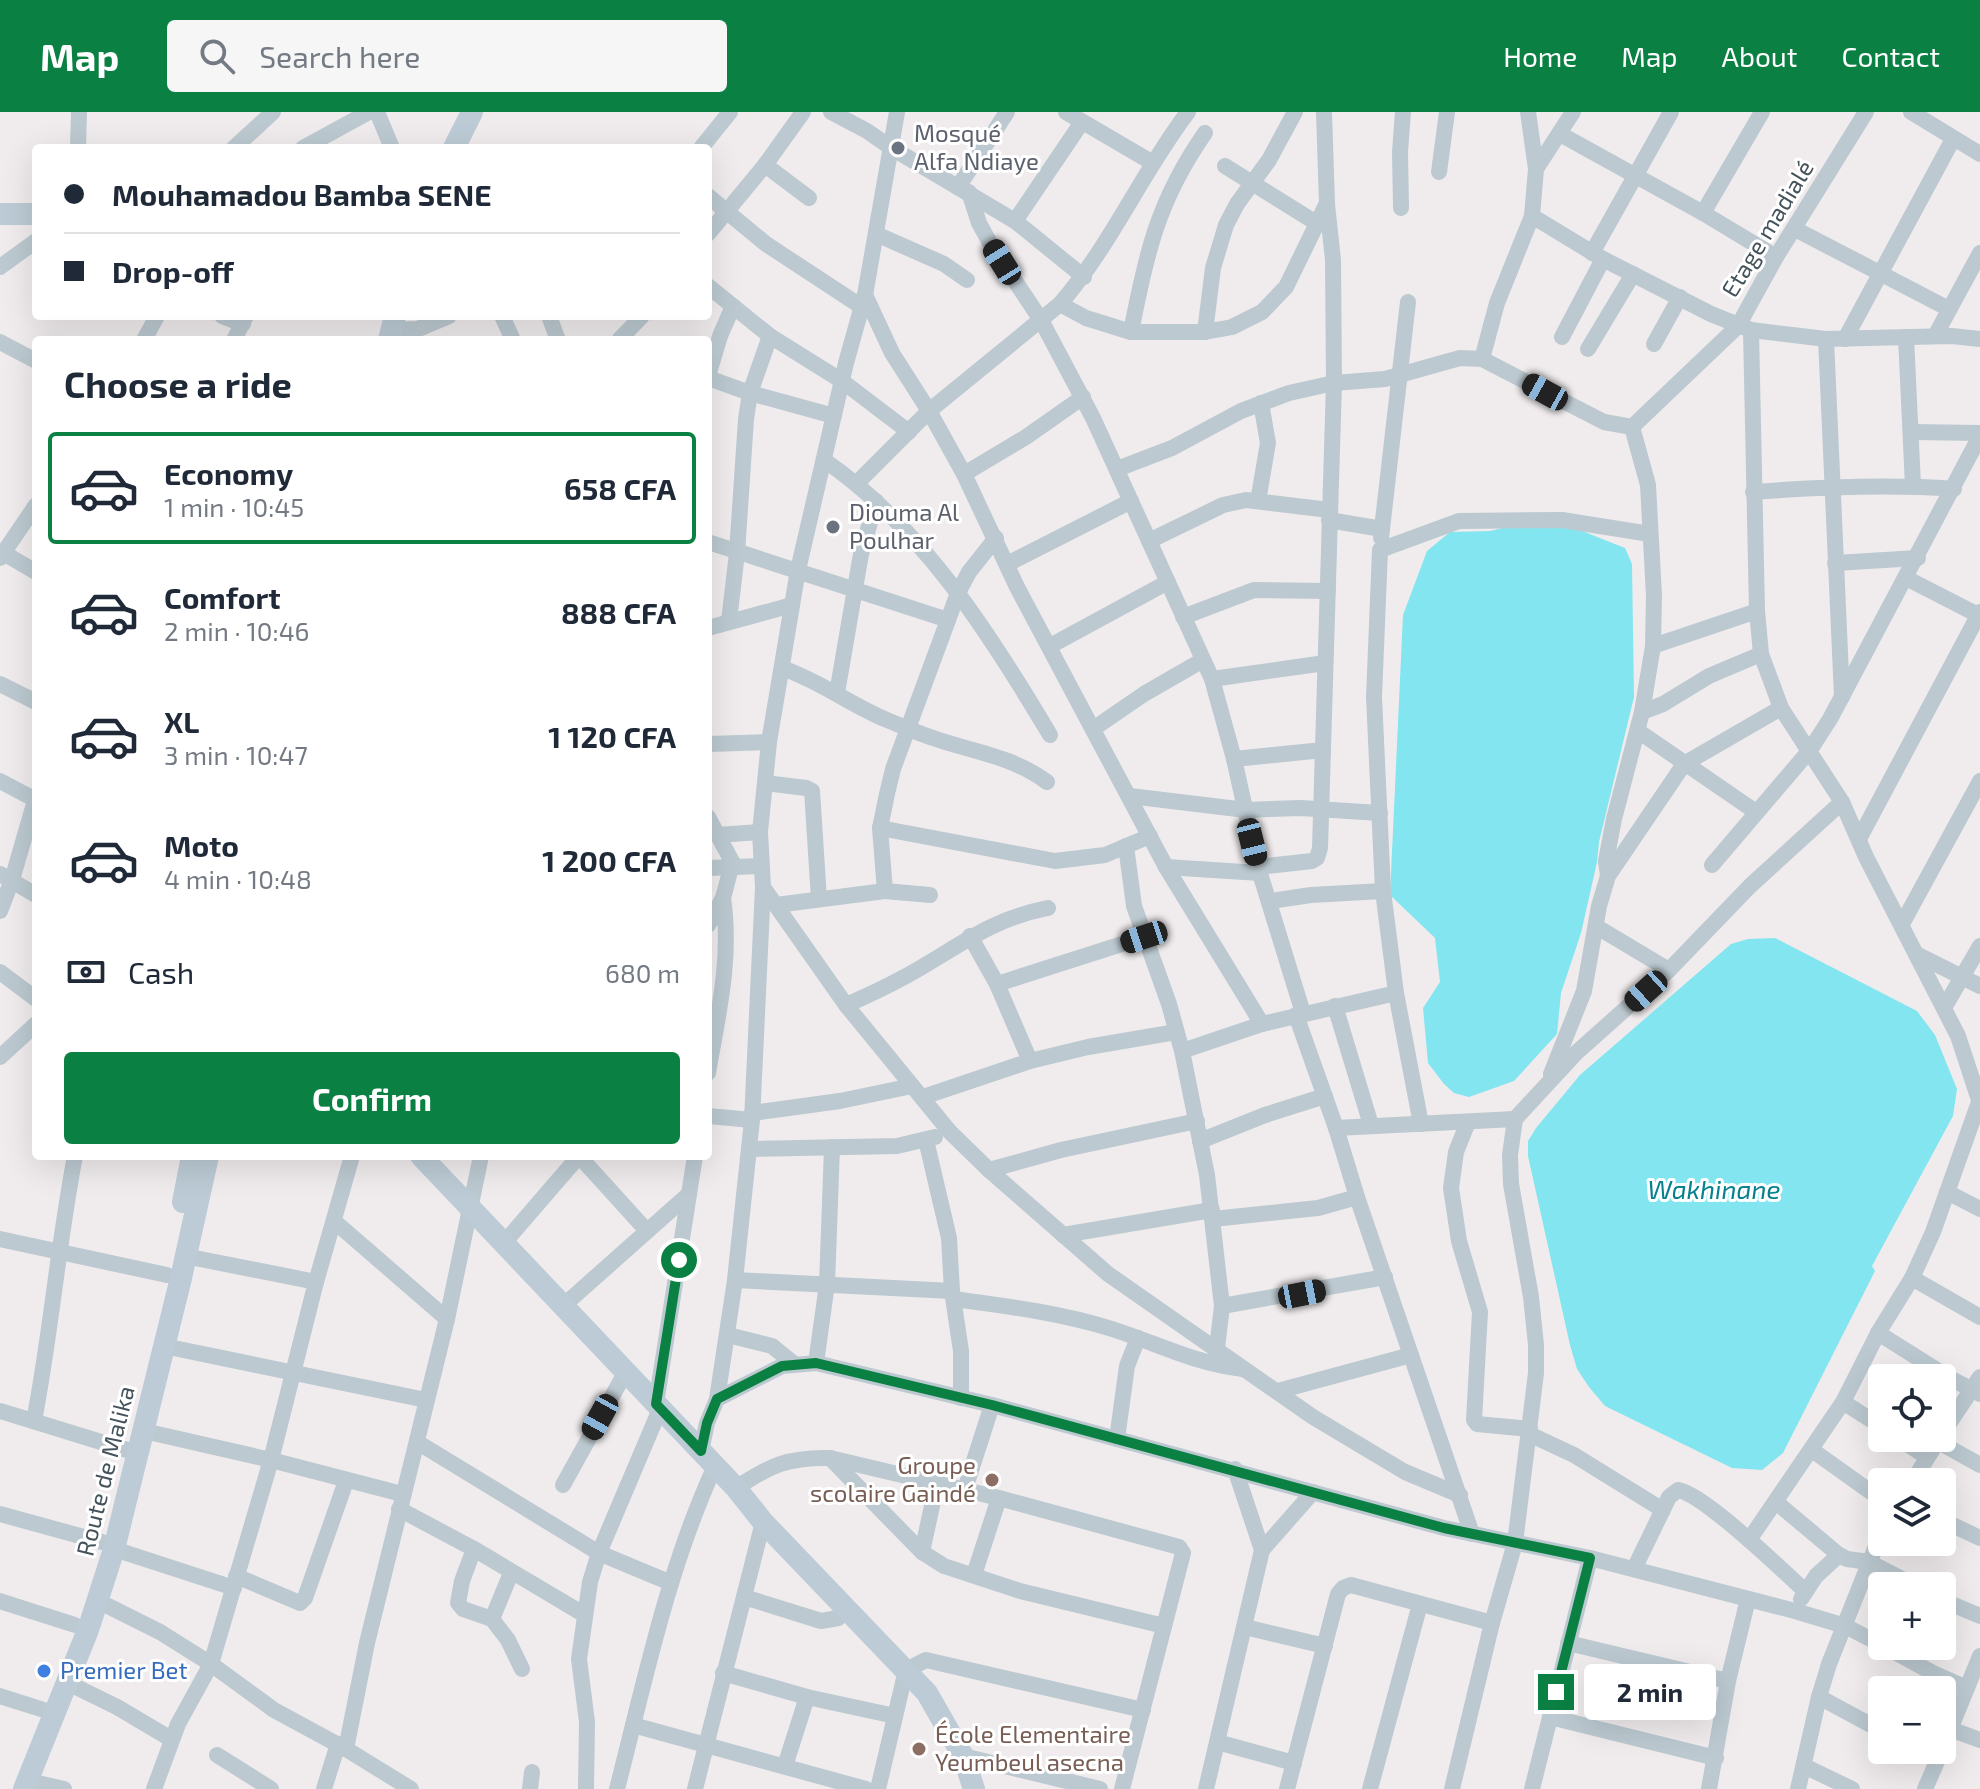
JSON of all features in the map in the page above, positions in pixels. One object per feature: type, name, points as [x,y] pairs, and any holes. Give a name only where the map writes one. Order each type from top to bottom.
[{"type":"main road","points":[[456,144],[472,112]]},
{"type":"main road","points":[[0,214],[32,214]]},
{"type":"main road","name":"Route de Malika","points":[[21,1786],[68,1683],[98,1601],[127,1450],[191,1160]]},
{"type":"main road","name":"Route de Malika","points":[[21,1786],[44,1710],[108,1546],[144,1431],[207,1160]]},
{"type":"main road","points":[[425,1160],[927,1693],[963,1756],[974,1789]]},
{"type":"street","points":[[78,144],[79,112]]},
{"type":"street","points":[[238,144],[273,112]]},
{"type":"street","points":[[310,144],[369,112]]},
{"type":"street","points":[[377,112],[390,144]]},
{"type":"street","points":[[704,144],[730,112]]},
{"type":"street","points":[[712,229],[765,165],[803,112]]},
{"type":"street","points":[[831,112],[1015,221],[1084,277]]},
{"type":"street","points":[[617,1789],[671,1583],[708,1458],[707,1423],[717,1399],[728,1335],[752,1116],[763,887],[760,832],[769,742],[798,570],[864,301],[897,112]]},
{"type":"street","points":[[964,189],[1007,112]]},
{"type":"street","points":[[1066,112],[1153,163]]},
{"type":"street","points":[[857,483],[929,411],[1060,304],[1084,277],[1153,163],[1188,112]]},
{"type":"street","points":[[1205,332],[1207,302],[1219,246],[1232,214],[1295,112]]},
{"type":"street","points":[[1166,867],[1259,870],[1316,860],[1320,848],[1334,383],[1333,260],[1327,204],[1324,112]]},
{"type":"street","points":[[1401,208],[1403,112]]},
{"type":"street","points":[[1439,172],[1447,112]]},
{"type":"street","points":[[1482,359],[1497,303],[1532,216],[1536,169],[1528,112]]},
{"type":"street","points":[[1536,169],[1573,112]]},
{"type":"street","points":[[1562,337],[1636,177],[1671,112]]},
{"type":"street","points":[[1703,213],[1762,112]]},
{"type":"street","name":"Etage madialé","points":[[1866,112],[1776,257],[1744,328],[1826,339],[1935,336],[1980,339]]},
{"type":"street","points":[[1911,112],[1980,154]]},
{"type":"street","points":[[1015,221],[1082,122]]},
{"type":"street","points":[[1131,332],[1153,231],[1180,173],[1205,133]]},
{"type":"street","points":[[1560,134],[1776,257]]},
{"type":"street","points":[[1845,339],[1953,139]]},
{"type":"street","points":[[765,165],[809,198]]},
{"type":"street","points":[[1225,166],[1318,224]]},
{"type":"street","points":[[964,189],[991,245],[1041,320],[1083,397],[1212,679],[1259,870],[1300,1014],[1357,1197],[1472,1534]]},
{"type":"street","points":[[712,200],[766,244],[864,301],[964,474],[1007,564],[1166,867],[1262,1024]]},
{"type":"street","points":[[1060,304],[1086,318],[1131,332],[1205,332],[1232,327],[1248,320],[1275,300],[1286,287],[1327,204]]},
{"type":"street","points":[[1532,216],[1598,256],[1744,328]]},
{"type":"street","points":[[1795,229],[1949,309]]},
{"type":"street","points":[[876,234],[944,264],[967,280]]},
{"type":"street","points":[[0,267],[32,244]]},
{"type":"street","points":[[1935,336],[1980,253]]},
{"type":"street","points":[[1588,349],[1633,274]]},
{"type":"street","points":[[712,289],[770,336],[842,381],[909,432]]},
{"type":"street","points":[[1654,344],[1680,297]]},
{"type":"street","points":[[1408,302],[1380,550],[1374,697],[1383,891],[1396,993],[1421,1124]]},
{"type":"street","points":[[712,363],[733,306]]},
{"type":"street","points":[[392,329],[418,329],[439,320]]},
{"type":"street","points":[[624,336],[638,320]]},
{"type":"street","points":[[1632,427],[1744,328]]},
{"type":"street","points":[[1744,328],[1761,654],[1781,708],[1842,802],[1958,1036],[1980,1103],[1933,1232],[1912,1278],[1878,1333],[1843,1402],[1749,1540]]},
{"type":"street","points":[[729,621],[750,393],[770,336]]},
{"type":"street","points":[[1906,337],[1913,486]]},
{"type":"street","points":[[1826,339],[1842,699]]},
{"type":"street","points":[[0,342],[32,359]]},
{"type":"street","points":[[1117,469],[1172,448],[1220,421],[1261,403],[1334,383],[1385,379],[1460,358],[1482,359],[1604,422],[1632,427]]},
{"type":"street","points":[[712,379],[750,393],[834,416]]},
{"type":"street","points":[[964,474],[1026,437],[1083,397]]},
{"type":"street","points":[[1258,501],[1268,443],[1261,403]]},
{"type":"street","points":[[1608,876],[1606,861],[1614,819],[1638,731],[1653,646],[1654,596],[1648,485],[1632,427]]},
{"type":"street","points":[[1712,865],[1810,750],[1842,699],[1980,434],[1911,432]]},
{"type":"street","points":[[824,460],[876,501],[958,593],[1001,654],[1050,735]]},
{"type":"street","points":[[1753,492],[1833,487],[1954,489]]},
{"type":"street","points":[[1149,541],[1223,505],[1246,500],[1329,515],[1382,529]]},
{"type":"street","points":[[837,693],[866,531],[876,501]]},
{"type":"street","points":[[1007,564],[1131,501]]},
{"type":"street","points":[[32,511],[1,554],[32,570]]},
{"type":"street","points":[[1380,550],[1459,521],[1562,520],[1650,534]]},
{"type":"street","points":[[885,891],[880,828],[893,769],[958,593],[969,572],[996,538]]},
{"type":"street","points":[[712,544],[948,620]]},
{"type":"street","points":[[1835,563],[1918,558]]},
{"type":"street","points":[[1859,839],[1979,614],[1906,578]]},
{"type":"street","points":[[1050,646],[1168,582]]},
{"type":"street","points":[[1183,617],[1254,590],[1328,591]]},
{"type":"street","points":[[712,627],[792,605]]},
{"type":"street","points":[[1653,646],[1757,611]]},
{"type":"street","points":[[1642,712],[1663,704],[1709,676],[1761,654]]},
{"type":"street","points":[[1093,729],[1144,694],[1203,660]]},
{"type":"street","points":[[1212,679],[1325,663]]},
{"type":"street","points":[[782,668],[817,681],[853,704],[934,739],[997,756],[1047,782]]},
{"type":"street","points":[[0,684],[32,700]]},
{"type":"street","points":[[1548,1081],[1584,991],[1599,906],[1608,876],[1684,764],[1781,708]]},
{"type":"street","points":[[1638,731],[1756,812]]},
{"type":"street","points":[[712,744],[769,742]]},
{"type":"street","points":[[1234,759],[1323,750]]},
{"type":"street","points":[[0,781],[32,797]]},
{"type":"street","points":[[1902,924],[1980,781]]},
{"type":"street","points":[[765,783],[812,791],[819,899]]},
{"type":"street","points":[[1130,796],[1246,810],[1322,809],[1380,813]]},
{"type":"street","points":[[1452,1789],[1492,1623],[1515,1543],[1530,1431],[1536,1345],[1511,1184],[1510,1155],[1515,1119],[1548,1081],[1669,970],[1750,886],[1842,802]]},
{"type":"street","points":[[0,911],[6,877],[32,809]]},
{"type":"street","points":[[712,825],[733,868],[723,898],[712,918]]},
{"type":"street","points":[[880,828],[969,843],[1041,860],[1079,860],[1114,852],[1150,836]]},
{"type":"street","points":[[717,835],[760,832]]},
{"type":"street","points":[[1126,846],[1134,906],[1182,1051],[1197,1121],[1212,1214],[1222,1306],[1217,1348]]},
{"type":"street","points":[[712,868],[761,866]]},
{"type":"street","points":[[6,877],[32,893]]},
{"type":"street","points":[[763,887],[846,1005],[950,1132],[1063,1235],[1108,1274],[1313,1417],[1405,1472],[1460,1495]]},
{"type":"street","points":[[776,905],[885,891],[930,895]]},
{"type":"street","points":[[1270,901],[1383,891]]},
{"type":"street","points":[[712,1051],[725,978],[728,940],[723,898]]},
{"type":"street","points":[[846,1005],[910,974],[970,936],[1008,919],[1048,908]]},
{"type":"street","points":[[1597,927],[1669,970]]},
{"type":"street","points":[[970,936],[997,984],[1030,1061]]},
{"type":"street","points":[[997,984],[1144,937]]},
{"type":"street","points":[[1944,1008],[1980,946]]},
{"type":"street","points":[[1916,954],[1980,986]]},
{"type":"street","points":[[0,972],[32,996]]},
{"type":"street","points":[[1182,1051],[1262,1024],[1396,993]]},
{"type":"street","points":[[1335,1006],[1371,1125]]},
{"type":"street","points":[[0,1057],[32,1030]]},
{"type":"street","points":[[712,1116],[752,1116],[918,1092],[1088,1047],[1176,1032]]},
{"type":"street","points":[[1200,1141],[1265,1115],[1325,1096]]},
{"type":"street","points":[[1336,1128],[1515,1119]]},
{"type":"street","points":[[989,1170],[1061,1150],[1197,1121]]},
{"type":"street","points":[[1468,1122],[1456,1152],[1451,1188],[1459,1241],[1480,1312],[1474,1420],[1477,1424],[1530,1431],[1663,1510]]},
{"type":"street","points":[[749,1149],[897,1146],[950,1132]]},
{"type":"street","points":[[926,1140],[949,1238],[961,1351],[961,1398]]},
{"type":"street","points":[[816,1363],[827,1284],[832,1147]]},
{"type":"street","points":[[34,1421],[49,1344],[65,1207],[74,1160]]},
{"type":"street","points":[[154,1789],[171,1739],[211,1664],[271,1460],[351,1160]]},
{"type":"street","points":[[324,1789],[342,1747],[447,1319],[480,1160]]},
{"type":"street","points":[[503,1244],[576,1160]]},
{"type":"street","points":[[583,1160],[647,1231]]},
{"type":"street","points":[[586,1789],[588,1732],[579,1659],[590,1582],[658,1406],[694,1160]]},
{"type":"street","points":[[1947,1192],[1980,1209]]},
{"type":"street","points":[[563,1306],[689,1194]]},
{"type":"street","points":[[1063,1235],[1212,1214],[1318,1208],[1357,1197]]},
{"type":"street","points":[[334,1221],[447,1319]]},
{"type":"street","points":[[0,1239],[167,1275]]},
{"type":"street","points":[[185,1256],[316,1282]]},
{"type":"street","points":[[1222,1306],[1385,1277]]},
{"type":"street","points":[[1912,1278],[1980,1317]]},
{"type":"street","points":[[735,1280],[953,1295],[1073,1320],[1138,1338],[1207,1364],[1243,1369]]},
{"type":"street","points":[[1878,1333],[1977,1387],[1956,1416]]},
{"type":"street","points":[[728,1335],[765,1342],[793,1363]]},
{"type":"street","points":[[1117,1439],[1127,1366],[1138,1338]]},
{"type":"street","points":[[164,1346],[426,1400]]},
{"type":"street","points":[[1278,1391],[1411,1355]]},
{"type":"street","points":[[717,1399],[767,1372],[793,1363],[816,1363],[992,1405],[1472,1534],[1590,1558],[1795,1611],[1845,1626],[1868,1638]]},
{"type":"street","points":[[563,1485],[625,1373]]},
{"type":"street","points":[[1843,1402],[1868,1418]]},
{"type":"street","points":[[965,1489],[992,1405]]},
{"type":"street","points":[[0,1411],[127,1450]]},
{"type":"street","points":[[144,1431],[271,1460],[346,1481],[400,1502],[511,1573],[585,1615]]},
{"type":"street","points":[[417,1442],[599,1553],[671,1583]]},
{"type":"street","points":[[1956,1449],[1980,1465]]},
{"type":"street","points":[[1812,1450],[1868,1490]]},
{"type":"street","points":[[1919,1452],[1927,1457]]},
{"type":"street","points":[[1920,1468],[1930,1452]]},
{"type":"street","points":[[736,1488],[780,1462],[830,1458],[965,1489],[1179,1547],[1183,1553],[1122,1789]]},
{"type":"street","points":[[830,1458],[922,1552],[944,1566],[1035,1595],[1164,1626]]},
{"type":"street","points":[[1235,1469],[1262,1550]]},
{"type":"street","points":[[0,1514],[300,1603],[305,1598],[346,1481]]},
{"type":"street","points":[[922,1552],[937,1483]]},
{"type":"street","points":[[1634,1569],[1673,1493],[1686,1491],[1749,1540],[1805,1591]]},
{"type":"street","points":[[1206,1789],[1262,1550],[1313,1492]]},
{"type":"street","points":[[974,1575],[999,1498]]},
{"type":"street","points":[[1776,1502],[1839,1555],[1869,1562],[1889,1572]]},
{"type":"street","points":[[695,1789],[763,1522]]},
{"type":"street","points":[[1956,1527],[1980,1538]]},
{"type":"street","points":[[474,1549],[462,1581],[458,1603],[463,1609],[492,1619],[508,1640],[522,1669]]},
{"type":"street","points":[[1795,1611],[1816,1576],[1839,1555]]},
{"type":"street","points":[[1798,1789],[1819,1697],[1872,1556]]},
{"type":"street","points":[[1532,1789],[1590,1558]]},
{"type":"street","points":[[492,1619],[511,1573]]},
{"type":"street","points":[[1287,1789],[1338,1594],[1343,1588],[1351,1585],[1492,1623]]},
{"type":"street","points":[[744,1597],[821,1621],[832,1622],[847,1609]]},
{"type":"street","points":[[1709,1789],[1728,1681],[1748,1599]]},
{"type":"street","points":[[0,1601],[75,1625]]},
{"type":"street","points":[[98,1601],[160,1632],[274,1710],[411,1789]]},
{"type":"street","points":[[1370,1789],[1420,1604]]},
{"type":"street","points":[[1956,1606],[1980,1616]]},
{"type":"street","points":[[1245,1627],[1325,1646]]},
{"type":"street","points":[[1568,1643],[1728,1681]]},
{"type":"street","points":[[878,1789],[906,1670],[926,1660],[1143,1710]]},
{"type":"street","points":[[1907,1660],[1967,1688]]},
{"type":"street","points":[[1956,1715],[1978,1666]]},
{"type":"street","points":[[723,1673],[807,1697],[895,1716]]},
{"type":"street","points":[[68,1683],[171,1739]]},
{"type":"street","points":[[0,1696],[44,1710]]},
{"type":"street","points":[[785,1766],[807,1697]]},
{"type":"street","points":[[1819,1697],[1868,1723]]},
{"type":"street","points":[[1550,1717],[1716,1758]]},
{"type":"street","points":[[633,1725],[866,1789]]},
{"type":"street","points":[[1956,1731],[1980,1740]]},
{"type":"street","points":[[1217,1742],[1294,1763]]},
{"type":"street","points":[[217,1755],[271,1789]]},
{"type":"street","points":[[963,1756],[1100,1789]]},
{"type":"street","points":[[1925,1789],[1934,1764]]},
{"type":"street","points":[[1804,1766],[1852,1789]]},
{"type":"street","points":[[21,1786],[64,1789]]},
{"type":"water","points":[[1507,527],[1572,527],[1625,548],[1632,564],[1634,697],[1581,933],[1561,993],[1557,1034],[1514,1081],[1469,1097],[1454,1093],[1428,1063],[1423,1008],[1440,982],[1435,938],[1390,895],[1403,615],[1427,551],[1450,532],[1490,531]]},
{"type":"water","name":"Wakhinane","points":[[1775,938],[1917,1011],[1935,1035],[1957,1089],[1953,1116],[1872,1266],[1875,1271],[1783,1453],[1762,1470],[1732,1468],[1605,1406],[1589,1387],[1577,1369],[1570,1345],[1528,1156],[1528,1141],[1580,1075],[1731,944],[1748,939]]},
{"type":"place","name":"Mosqué Alfa Ndiaye","points":[[898,148]]},
{"type":"place","name":"Diouma Al Poulhar","points":[[833,527]]},
{"type":"place","name":"Groupe scolaire Gaindé","points":[[992,1480]]},
{"type":"place","name":"Premier Bet","points":[[44,1671]]},
{"type":"place","name":"École Elementaire Yeumbeul asecna","points":[[919,1749]]},
{"type":"route","points":[[679,1260],[656,1404],[701,1451],[707,1423],[717,1399],[782,1366],[816,1363],[992,1405],[1444,1528],[1590,1558],[1556,1692]]}]
